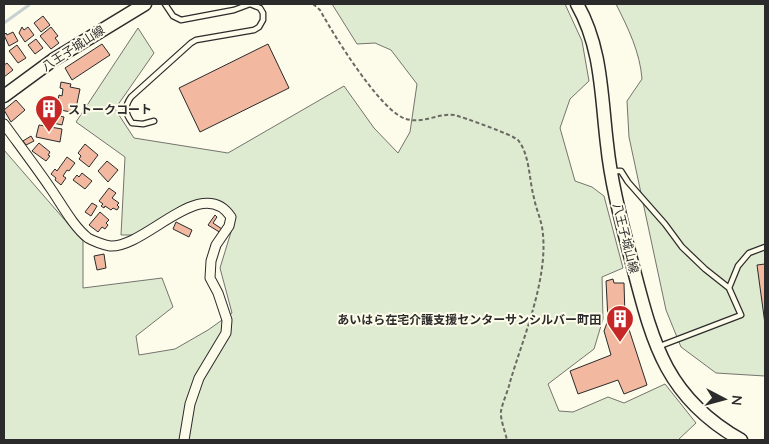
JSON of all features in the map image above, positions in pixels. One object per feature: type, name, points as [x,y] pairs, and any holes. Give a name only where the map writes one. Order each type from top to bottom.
[{"type":"main road","name":"八王子城山線","points":[[4,96],[53,60],[145,4]]},
{"type":"main road","name":"八王子城山線","points":[[577,4],[589,28],[597,52],[610,172],[619,214],[656,347],[672,376],[690,400],[713,422],[741,440]]},
{"type":"street","points":[[4,124],[75,223],[89,239],[108,246],[122,245],[191,206],[207,202],[218,204],[231,217],[229,226],[216,245],[211,261],[210,278],[227,320],[226,334],[199,378],[190,404],[184,440]]},
{"type":"lane","points":[[154,122],[138,124],[132,122],[127,117],[125,106],[131,97],[191,42],[254,30],[259,27],[263,20],[263,13],[260,8],[250,4],[234,10],[181,20],[171,13],[165,4]]},
{"type":"lane","points":[[610,172],[621,171],[682,247],[705,270],[729,288],[741,314],[656,347]]},
{"type":"lane","points":[[729,288],[738,266],[749,253],[765,247]]},
{"type":"path","points":[[314,4],[320,10],[328,26],[356,68],[397,114],[405,119],[418,121],[438,116],[454,115],[516,138],[524,151],[533,197],[542,227],[542,275],[501,412],[507,440]]},
{"type":"green space","points":[[332,4],[565,4],[582,41],[589,81],[570,99],[560,128],[575,181],[592,187],[604,196],[623,268],[602,277],[603,319],[594,349],[548,384],[559,411],[573,412],[608,397],[624,403],[665,384],[696,423],[678,440],[4,440],[4,150],[83,241],[83,288],[162,278],[173,307],[136,336],[139,355],[175,349],[208,330],[232,313],[220,268],[235,219],[220,202],[197,200],[134,235],[121,235],[125,157],[76,122],[138,28],[154,53],[115,109],[134,138],[228,153],[344,86],[374,128],[398,153],[410,132],[417,84],[391,50],[375,43],[357,44]]},
{"type":"green space","points":[[616,4],[765,4],[765,376],[716,373],[681,347],[666,310],[629,137],[627,101],[642,79],[641,69],[633,40]]},
{"type":"building","points":[[43,16],[50,25],[41,32],[34,23]]},
{"type":"building","points":[[22,27],[24,30],[28,27],[34,35],[25,42],[19,33]]},
{"type":"building","points":[[51,27],[58,36],[55,38],[59,43],[51,49],[40,36]]},
{"type":"building","points":[[13,32],[18,41],[9,46],[4,35]]},
{"type":"building","points":[[36,39],[43,48],[35,54],[28,45]]},
{"type":"building","points":[[102,44],[110,55],[72,80],[65,68]]},
{"type":"building","points":[[268,44],[289,88],[200,132],[179,88]]},
{"type":"building","points":[[17,45],[26,58],[18,63],[9,51]]},
{"type":"building","points":[[7,63],[13,70],[4,77],[4,65]]},
{"type":"building","points":[[61,82],[71,84],[70,87],[80,89],[75,113],[56,109],[59,95],[62,96]]},
{"type":"building","points":[[16,100],[25,110],[11,122],[4,110]]},
{"type":"building","points":[[42,113],[48,114],[47,121],[41,120]]},
{"type":"building","points":[[50,114],[64,117],[62,125],[49,122]]},
{"type":"building","name":"ストークコート","points":[[39,125],[62,129],[60,142],[36,137]]},
{"type":"building","points":[[31,136],[34,141],[26,145],[23,141]]},
{"type":"building","points":[[39,143],[50,152],[48,155],[50,156],[46,161],[32,151]]},
{"type":"building","points":[[85,144],[98,155],[89,167],[79,159],[81,156],[78,153]]},
{"type":"building","points":[[67,157],[75,163],[63,176],[66,178],[61,185],[51,174],[55,169],[57,171]]},
{"type":"building","points":[[107,161],[118,170],[108,182],[98,171]]},
{"type":"building","points":[[82,173],[92,181],[85,189],[73,180]]},
{"type":"building","points":[[109,188],[116,193],[112,198],[119,203],[117,210],[113,208],[111,210],[105,206],[104,208],[101,206],[103,204],[99,201]]},
{"type":"building","points":[[92,203],[97,206],[91,216],[85,212]]},
{"type":"building","points":[[100,212],[109,220],[106,223],[108,225],[105,229],[102,227],[98,232],[89,225]]},
{"type":"building","points":[[215,215],[217,217],[213,223],[222,229],[221,233],[208,225]]},
{"type":"building","points":[[176,222],[192,230],[189,237],[173,229]]},
{"type":"building","points":[[104,254],[106,268],[97,270],[94,256]]},
{"type":"building","points":[[765,264],[765,324],[757,265]]},
{"type":"building","name":"あいはら在宅介護支援センターサンシルバー町田","points":[[613,279],[614,283],[624,283],[625,317],[647,385],[624,394],[618,380],[578,394],[570,371],[611,355],[604,331],[608,320],[606,281]]},
{"type":"waterway","points":[[4,23],[29,5]]},
{"type":"place","name":"ストークコート","points":[[49,133]]},
{"type":"place","name":"あいはら在宅介護支援センターサンシルバー町田","points":[[620,343]]}]
